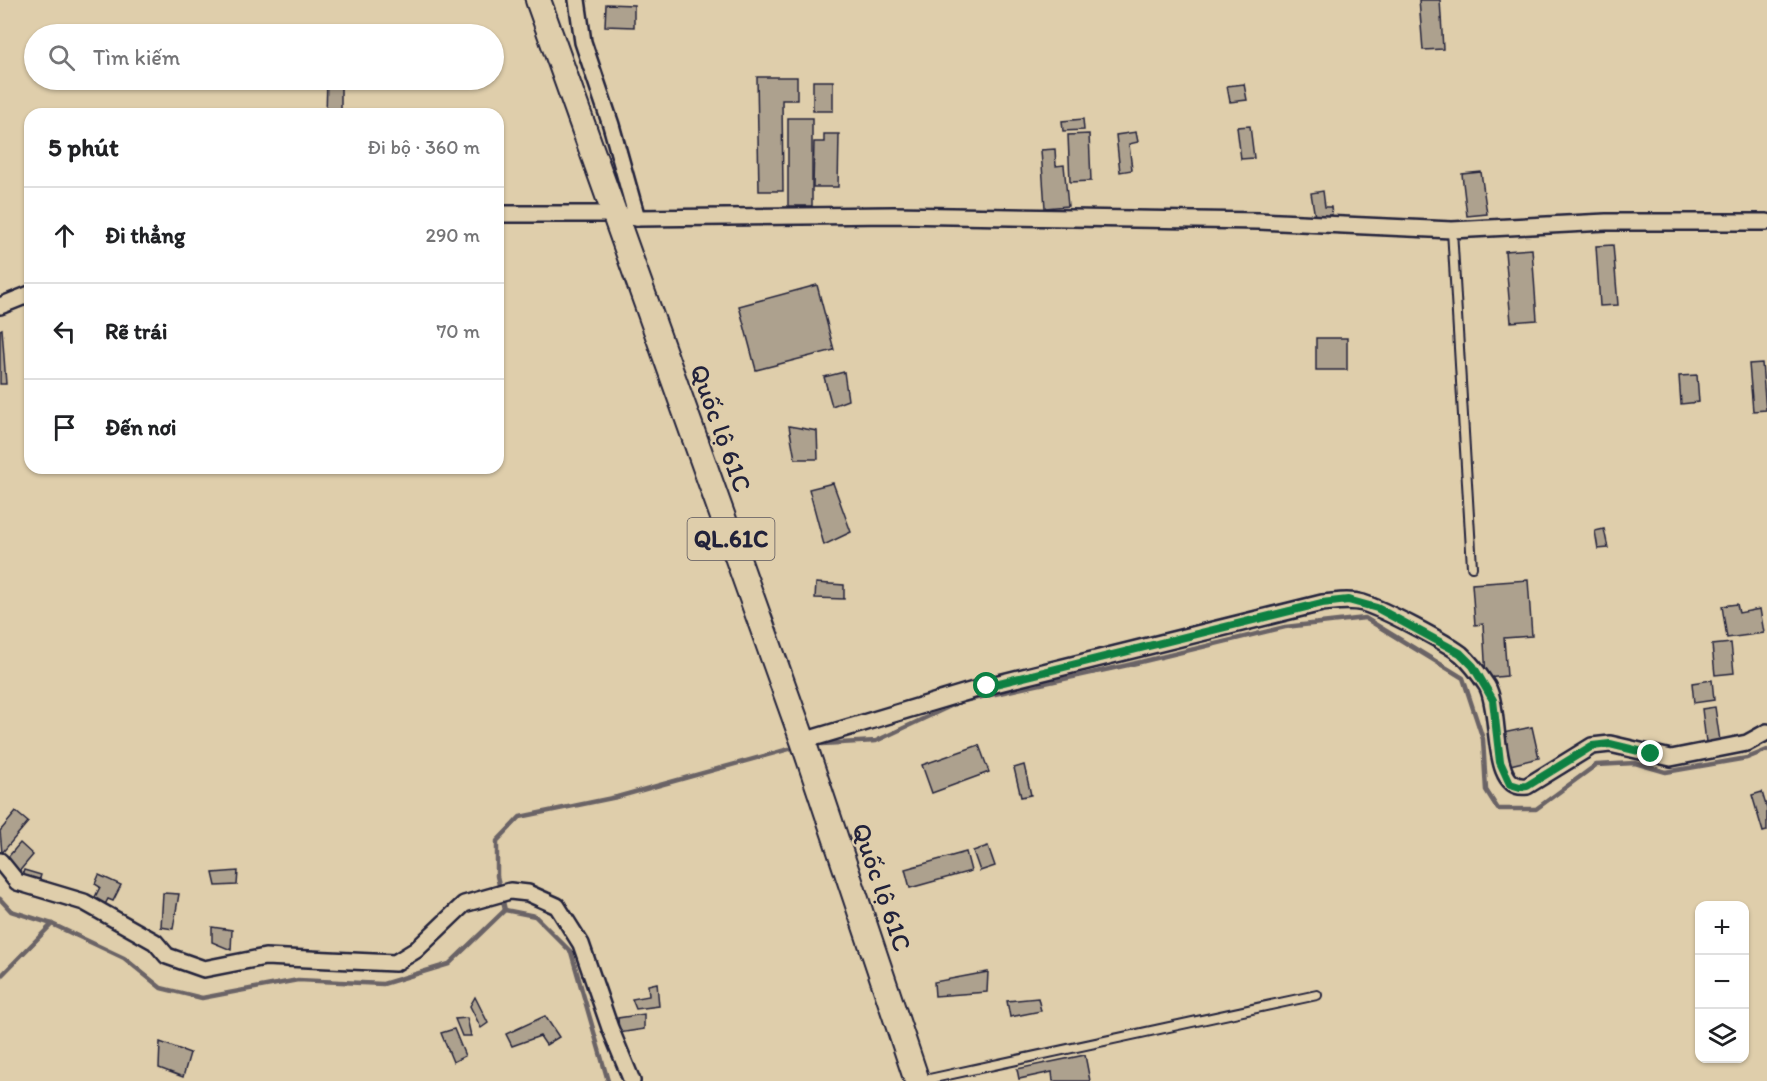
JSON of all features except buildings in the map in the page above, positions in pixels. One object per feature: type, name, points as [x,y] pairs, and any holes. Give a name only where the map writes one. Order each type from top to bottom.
[{"type":"highway","name":"Quốc lộ 61C","points":[[538,0],[626,216],[919,1081]]},
{"type":"street","points":[[577,0],[583,42],[611,125],[626,216]]},
{"type":"street","points":[[504,214],[893,215],[1259,221],[1452,230],[1606,222],[1767,222]]},
{"type":"street","points":[[0,306],[24,296]]},
{"type":"street","points":[[803,741],[987,686],[1322,603],[1348,600],[1377,608],[1460,653],[1473,666],[1493,700],[1500,762],[1510,784],[1520,787],[1527,786],[1592,746],[1610,744],[1671,758],[1747,743],[1767,732]]},
{"type":"street","points":[[0,861],[17,882],[84,902],[155,942],[167,956],[204,969],[265,957],[395,963],[416,950],[464,904],[510,891],[528,893],[557,906],[581,944],[621,1057],[632,1081]]},
{"type":"lane","points":[[1452,230],[1472,567]]},
{"type":"lane","points":[[919,1081],[1317,995]]},
{"type":"waterway","points":[[822,744],[876,741],[959,702],[1128,665],[1285,627],[1365,618],[1463,678],[1483,739],[1486,790],[1498,809],[1536,809],[1596,765],[1635,763],[1666,772],[1747,758],[1767,750]]},
{"type":"waterway","points":[[505,910],[497,876],[497,841],[520,817],[617,797],[789,749]]},
{"type":"waterway","points":[[0,899],[11,911],[52,924],[124,958],[161,988],[202,998],[298,980],[383,984],[449,964],[505,910],[535,916],[571,952],[608,1081]]},
{"type":"waterway","points":[[0,977],[52,924]]},
{"type":"route","points":[[987,686],[1322,603],[1348,600],[1377,608],[1460,653],[1473,666],[1493,700],[1500,762],[1510,784],[1520,787],[1527,786],[1592,746],[1610,744],[1651,754]]}]
